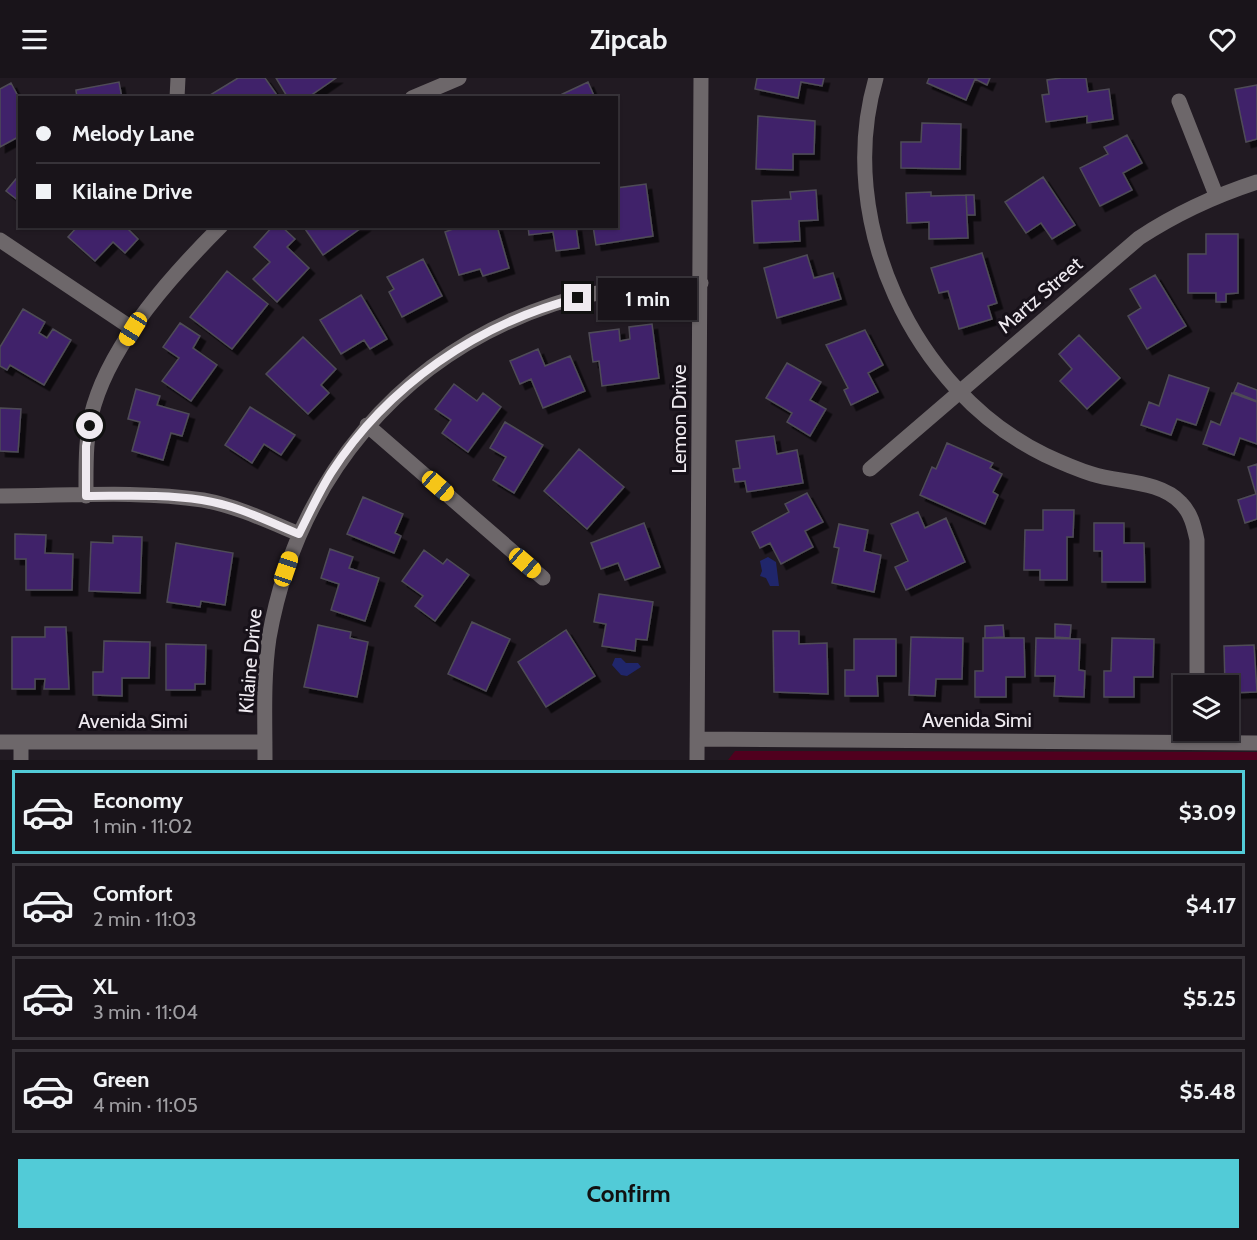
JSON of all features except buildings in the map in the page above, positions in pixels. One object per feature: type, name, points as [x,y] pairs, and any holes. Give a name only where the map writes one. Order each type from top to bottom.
[{"type":"street","points":[[177,96],[178,78]]},
{"type":"street","points":[[417,96],[459,78]]},
{"type":"street","name":"Lemon Drive","points":[[697,760],[701,78]]},
{"type":"street","points":[[876,78],[871,96],[865,158],[873,227],[888,280],[903,314],[920,342],[960,391],[999,426],[1044,454],[1093,474],[1164,491],[1181,503],[1193,520],[1197,540],[1197,675]]},
{"type":"street","points":[[1179,101],[1216,195]]},
{"type":"street","name":"Martz Street","points":[[870,469],[1139,238],[1176,214],[1216,195],[1257,182]]},
{"type":"street","points":[[86,496],[86,446],[93,405],[109,368],[133,329],[187,260],[219,228]]},
{"type":"street","points":[[0,240],[133,329]]},
{"type":"street","name":"Kilaine Drive","points":[[265,760],[269,640],[280,587],[299,534],[331,473],[368,425],[394,397],[433,365],[475,338],[515,318],[555,303],[601,292],[701,283]]},
{"type":"street","points":[[368,425],[543,578]]},
{"type":"street","points":[[0,496],[166,496],[204,501],[243,511],[299,534]]},
{"type":"street","name":"Avenida Simi","points":[[697,739],[1173,737]]},
{"type":"street","name":"Avenida Simi","points":[[1237,741],[1257,743]]},
{"type":"street","name":"Avenida Simi","points":[[0,742],[265,742]]},
{"type":"street","points":[[21,742],[21,760]]},
{"type":"shaded area","points":[[768,557],[776,562],[779,586],[770,586],[766,578],[760,576],[762,571],[760,561]]},
{"type":"shaded area","points":[[615,658],[621,658],[626,663],[638,663],[641,667],[627,676],[621,675],[612,665]]},
{"type":"shaded area","points":[[735,751],[1257,752],[1257,760],[728,760]]},
{"type":"route","points":[[90,426],[86,446],[86,496],[166,496],[204,501],[243,511],[299,534],[331,473],[368,425],[394,397],[433,365],[475,338],[515,318],[555,303],[578,298]]}]
